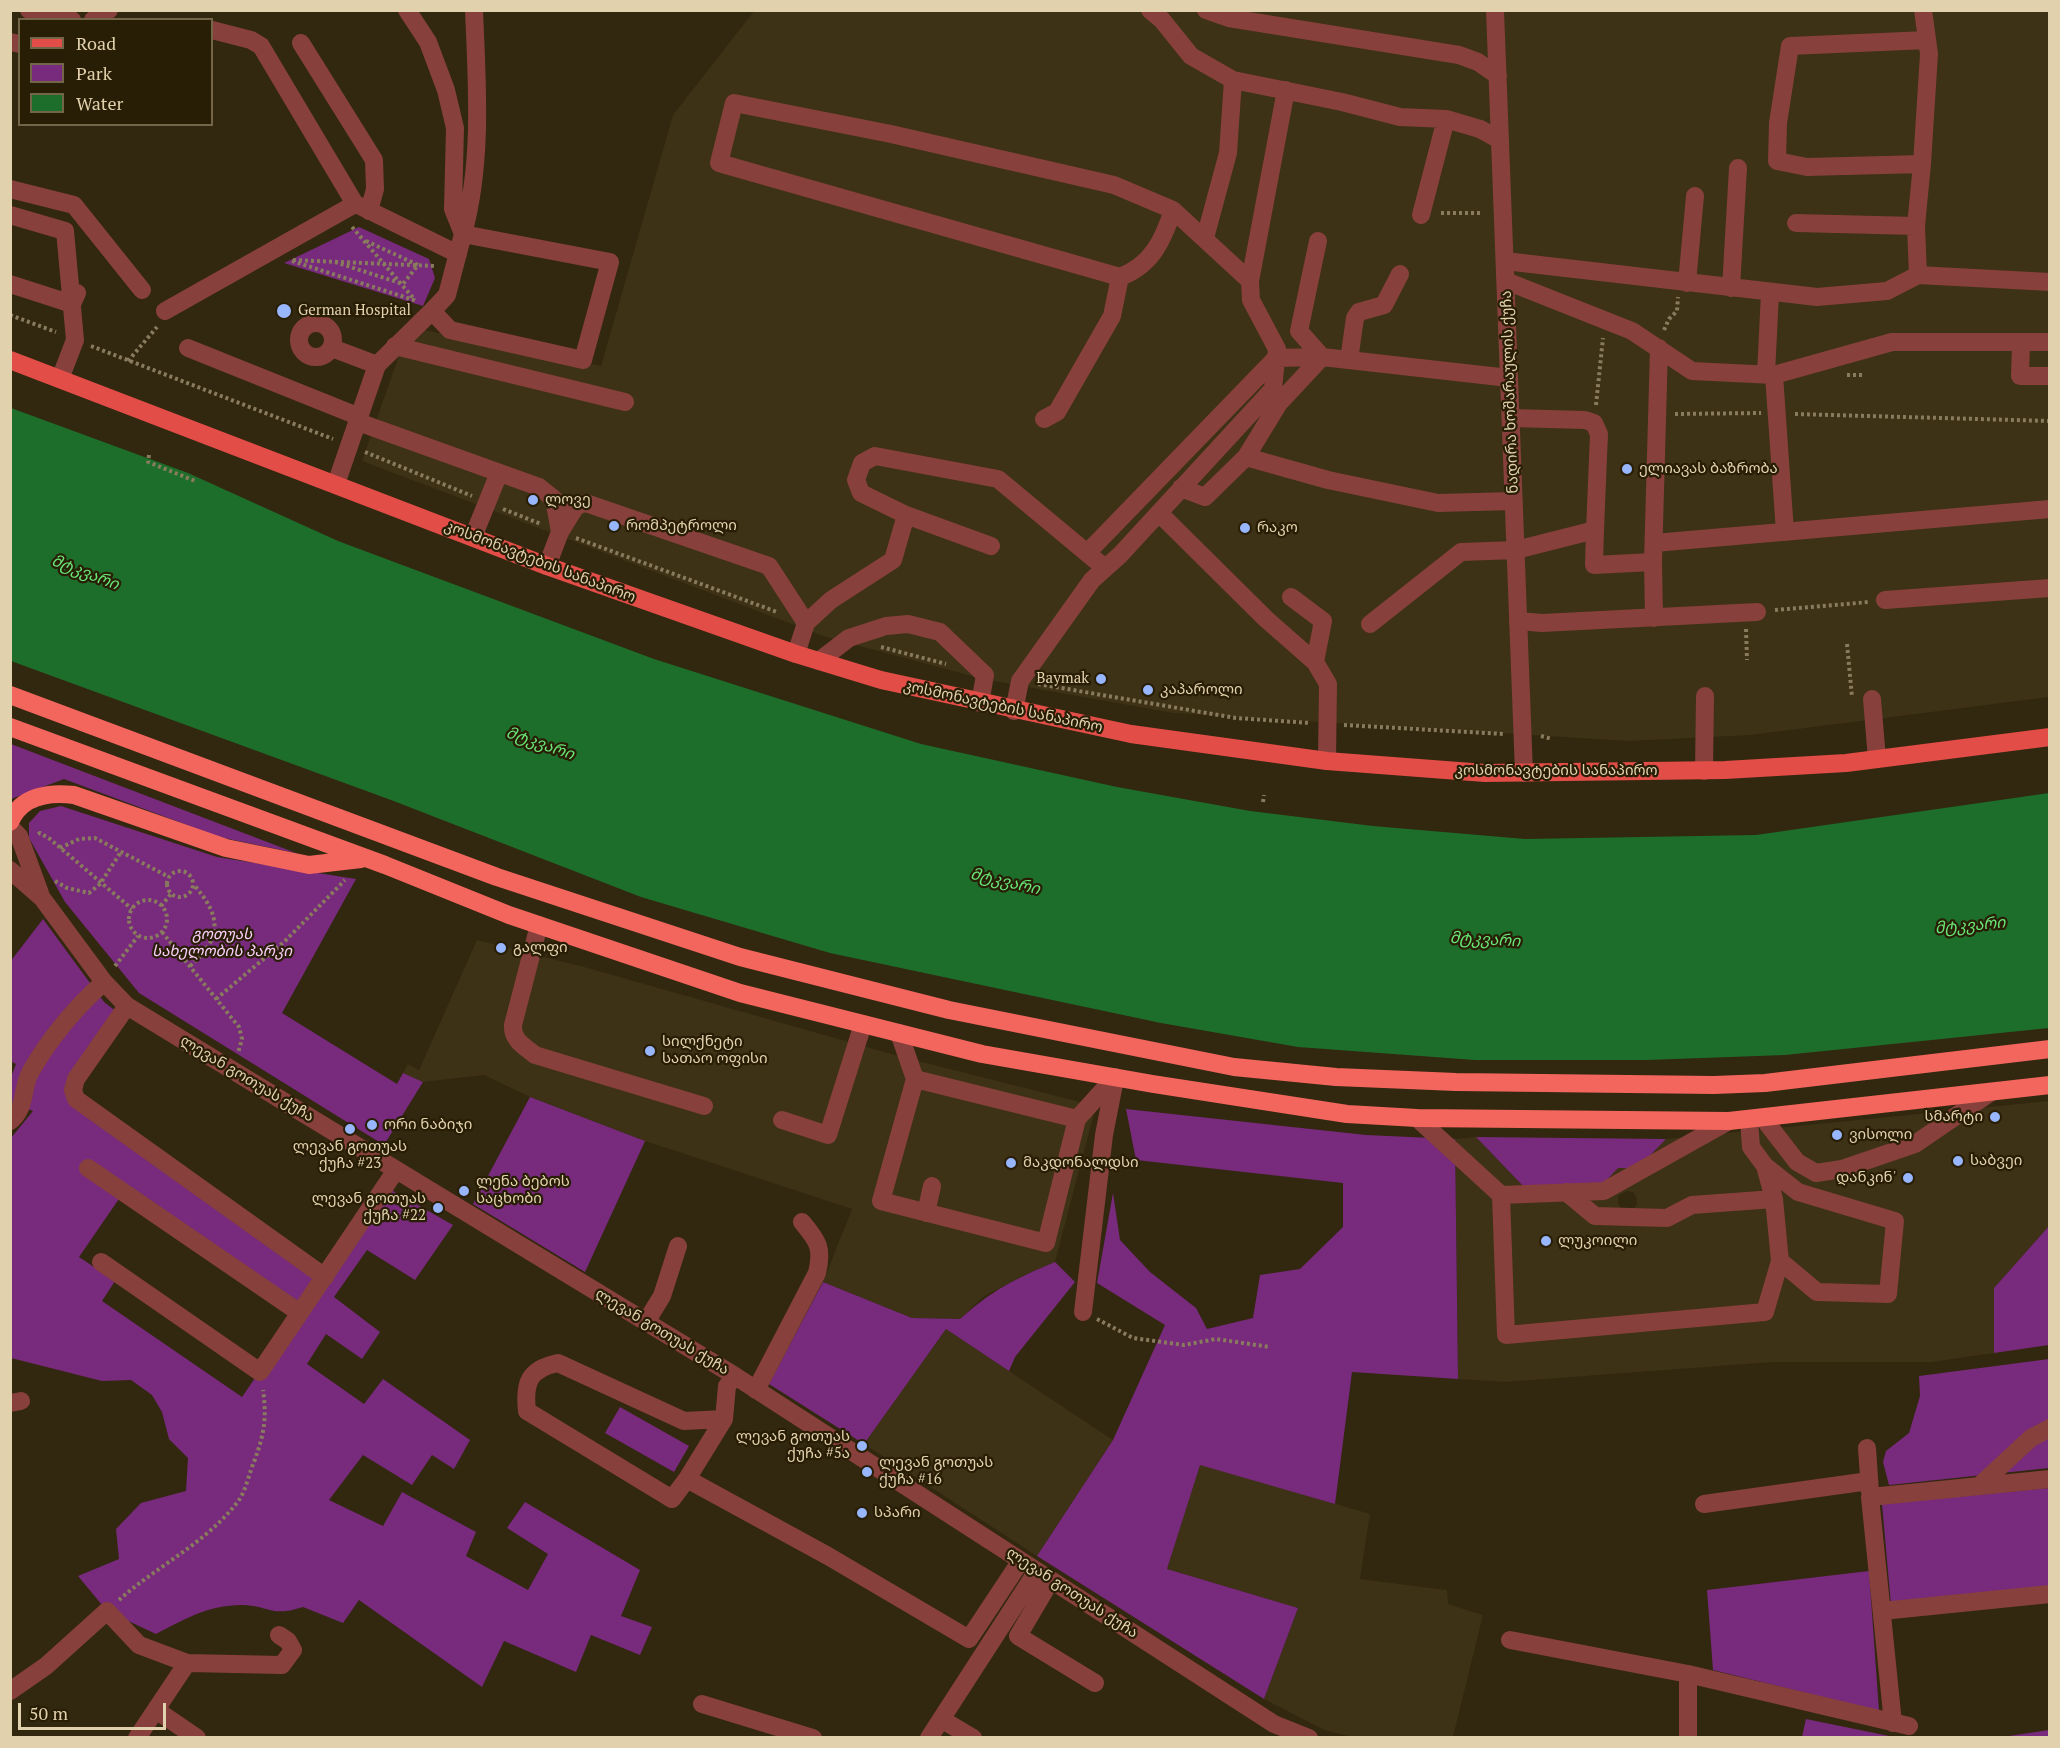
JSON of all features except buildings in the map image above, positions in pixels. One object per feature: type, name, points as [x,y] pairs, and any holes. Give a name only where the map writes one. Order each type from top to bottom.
[{"type":"highway","points":[[10,695],[497,877],[740,957],[949,1010],[1234,1067],[1336,1077],[1456,1082],[1714,1085],[1765,1083],[2049,1049]]},
{"type":"highway","points":[[10,727],[539,925],[740,993],[982,1054],[1347,1114],[1417,1119],[1729,1121],[2049,1085]]},
{"type":"highway","points":[[10,822],[15,811],[28,802],[56,793],[74,795],[226,848],[309,866],[365,859]]},
{"type":"main road","name":"კოსმონავტების სანაპირო","points":[[10,360],[547,566],[796,654],[881,680],[1014,711],[1187,744],[1327,761],[1485,773],[1524,773],[1704,771],[1877,759],[2049,737]]},
{"type":"street","points":[[29,10],[63,18]]},
{"type":"street","points":[[96,18],[109,10]]},
{"type":"street","points":[[407,10],[429,42],[446,90],[455,128],[453,209],[464,234]]},
{"type":"street","points":[[336,484],[377,366],[447,295],[472,200],[478,109],[474,10]]},
{"type":"street","points":[[1150,10],[1162,20],[1191,56],[1233,80],[1400,117],[1446,119],[1479,129],[1500,140]]},
{"type":"street","points":[[1206,10],[1229,18],[1288,19],[1458,55],[1478,62],[1498,76]]},
{"type":"street","name":"ნადირა ხოშარაულის ქუჩა","points":[[1496,10],[1524,773]]},
{"type":"street","points":[[1918,275],[1916,226],[1922,165],[1927,40],[1923,10]]},
{"type":"street","points":[[213,30],[251,40],[261,46],[362,208],[458,254]]},
{"type":"street","points":[[1922,165],[1807,167],[1777,160],[1777,151],[1786,61],[1790,46],[1927,40]]},
{"type":"street","points":[[162,318],[362,208],[375,189],[374,160],[301,43]]},
{"type":"street","points":[[1205,238],[1228,153],[1233,80]]},
{"type":"street","points":[[1014,711],[1020,681],[1092,580],[1159,513],[1273,389],[1277,349],[1251,300],[1250,281],[1286,90]]},
{"type":"street","points":[[1173,210],[1164,238],[1137,270],[1120,277],[719,164],[734,103],[891,134],[1114,185],[1173,210],[1250,281]]},
{"type":"street","points":[[1422,214],[1446,119]]},
{"type":"street","points":[[1731,288],[1738,168]]},
{"type":"street","points":[[10,189],[74,205],[142,290]]},
{"type":"street","points":[[1687,283],[1695,196]]},
{"type":"street","points":[[10,215],[65,231],[75,340],[60,379]]},
{"type":"street","points":[[1796,223],[1916,226]]},
{"type":"street","points":[[432,311],[450,330],[583,360],[609,262],[464,234]]},
{"type":"street","points":[[1318,241],[1299,332],[1322,357]]},
{"type":"street","points":[[1505,261],[1817,297],[1887,291],[1918,275],[2049,282]]},
{"type":"street","points":[[1349,360],[1355,318],[1359,312],[1384,305],[1401,274]]},
{"type":"street","points":[[1044,419],[1058,412],[1112,316],[1120,277]]},
{"type":"street","points":[[1506,281],[1632,331],[1692,371],[1770,374],[1892,342],[2049,342]]},
{"type":"street","points":[[10,284],[72,304]]},
{"type":"street","points":[[1770,292],[1770,374],[1777,413],[1785,532]]},
{"type":"street","points":[[2021,342],[2020,376],[2049,376]]},
{"type":"street","points":[[395,346],[625,402]]},
{"type":"street","points":[[188,348],[359,419],[539,487],[554,500],[560,532]]},
{"type":"street","points":[[332,348],[377,366]]},
{"type":"street","points":[[1654,618],[1653,553],[1659,348]]},
{"type":"street","points":[[1181,488],[1205,496],[1246,457],[1279,403],[1322,357]]},
{"type":"street","points":[[1087,553],[1276,358],[1322,357],[1509,378]]},
{"type":"street","points":[[1511,418],[1585,420],[1594,423],[1599,434],[1594,565],[1785,532],[2049,509]]},
{"type":"street","points":[[991,546],[906,515],[861,493],[856,480],[862,463],[875,456],[998,479],[1106,568]]},
{"type":"street","points":[[1246,457],[1328,480],[1438,503],[1514,501]]},
{"type":"street","points":[[473,537],[499,473]]},
{"type":"street","points":[[547,566],[560,532],[576,506],[586,503],[769,566],[806,623]]},
{"type":"street","points":[[1159,513],[1266,619],[1315,662],[1328,684],[1327,761]]},
{"type":"street","points":[[796,654],[806,623],[831,600],[892,560],[906,515]]},
{"type":"street","points":[[1370,624],[1431,576],[1452,556],[1461,552],[1516,550],[1595,530]]},
{"type":"street","points":[[1885,600],[2049,588]]},
{"type":"street","points":[[1291,597],[1323,621],[1315,662]]},
{"type":"street","points":[[1518,621],[1542,623],[1751,613]]},
{"type":"street","points":[[819,661],[849,638],[886,626],[908,624],[940,632],[985,675],[980,703]]},
{"type":"street","points":[[1704,771],[1705,696]]},
{"type":"street","points":[[1872,699],[1877,759]]},
{"type":"street","name":"ლევან გოთუას ქუჩა","points":[[10,827],[19,836],[42,898]]},
{"type":"street","name":"ლევან გოთუას ქუჩა","points":[[10,870],[42,898],[110,974],[127,1006],[735,1376],[1274,1724],[1309,1737]]},
{"type":"street","points":[[539,925],[513,1025],[512,1033],[518,1042],[535,1055],[704,1106]]},
{"type":"street","points":[[10,1121],[20,1113],[29,1074],[55,1033],[73,1010],[110,974]]},
{"type":"street","points":[[127,1006],[76,1079],[73,1090],[75,1099],[325,1277]]},
{"type":"street","points":[[782,1120],[828,1135],[863,1024]]},
{"type":"street","points":[[899,1033],[915,1079],[882,1201],[1046,1243],[1077,1119],[1115,1077]]},
{"type":"street","points":[[1083,1312],[1104,1135],[1115,1077]]},
{"type":"street","points":[[915,1079],[1077,1119]]},
{"type":"street","points":[[1756,1119],[1797,1162],[1816,1173],[1842,1169],[1916,1144],[1991,1092]]},
{"type":"street","points":[[1417,1119],[1501,1195],[1604,1191],[1729,1121]]},
{"type":"street","points":[[1756,1119],[1751,1147],[1765,1166],[1798,1192],[1895,1221],[1888,1294],[1817,1292],[1780,1261]]},
{"type":"street","points":[[1501,1195],[1506,1335],[1765,1312],[1780,1261],[1774,1199],[1765,1166]]},
{"type":"street","points":[[88,1168],[300,1313]]},
{"type":"street","points":[[101,1262],[260,1372],[396,1170]]},
{"type":"street","points":[[926,1213],[932,1186]]},
{"type":"street","points":[[1566,1192],[1595,1216],[1667,1218],[1692,1205],[1774,1199]]},
{"type":"street","points":[[756,1390],[817,1273],[821,1253],[814,1236],[802,1222]]},
{"type":"street","points":[[646,1322],[662,1296],[678,1246]]},
{"type":"street","points":[[724,1419],[684,1420],[558,1363],[546,1365],[533,1373],[524,1390],[527,1411],[672,1499],[724,1419],[727,1386],[735,1376]]},
{"type":"street","points":[[1979,1486],[2031,1438],[2049,1428]]},
{"type":"street","points":[[1510,1640],[1688,1674],[1901,1725],[1882,1611],[1867,1448]]},
{"type":"street","points":[[687,1479],[828,1556],[969,1639],[1016,1568]]},
{"type":"street","points":[[1704,1504],[1870,1489],[1979,1486],[2049,1479]]},
{"type":"street","points":[[1044,1575],[1018,1636],[1095,1683]]},
{"type":"street","points":[[929,1737],[1044,1575]]},
{"type":"street","points":[[1882,1611],[2049,1594]]},
{"type":"street","points":[[10,1691],[46,1666],[107,1611],[139,1645],[187,1663],[282,1665],[293,1650],[288,1641],[279,1635]]},
{"type":"street","points":[[137,1737],[187,1663]]},
{"type":"street","points":[[1688,1674],[1688,1737]]},
{"type":"street","points":[[702,1704],[813,1737]]},
{"type":"street","points":[[156,1710],[197,1737]]},
{"type":"street","points":[[941,1719],[973,1737]]},
{"type":"path","points":[[1422,214],[1480,213]]},
{"type":"path","points":[[352,227],[403,284],[415,301]]},
{"type":"path","points":[[364,240],[418,265]]},
{"type":"path","points":[[432,311],[424,303],[286,260],[435,266]]},
{"type":"path","points":[[335,261],[403,284]]},
{"type":"path","points":[[403,284],[418,265]]},
{"type":"path","points":[[128,361],[162,318]]},
{"type":"path","points":[[1594,423],[1605,320]]},
{"type":"path","points":[[1658,414],[1777,413],[2049,421]]},
{"type":"path","points":[[149,455],[148,462],[195,481]]},
{"type":"path","points":[[1747,660],[1751,613],[1791,606],[1843,606],[1885,600]]},
{"type":"path","points":[[1847,644],[1853,702]]},
{"type":"path","points":[[1263,802],[1264,795]]},
{"type":"path","points":[[22,847],[40,833],[132,909]]},
{"type":"path","points":[[60,848],[79,839],[95,838],[169,877]]},
{"type":"path","points":[[47,875],[80,893],[89,893],[100,884],[120,852]]},
{"type":"path","points":[[190,966],[207,951],[215,926],[210,903],[194,885],[192,877],[185,872],[176,872],[169,877],[167,886],[171,894],[178,897],[187,896],[194,885]]},
{"type":"path","points":[[216,999],[306,922],[321,902],[348,877]]},
{"type":"path","points":[[161,906],[171,894]]},
{"type":"path","points":[[146,900],[161,906],[166,916],[162,932],[151,938],[138,936],[129,921],[132,909],[146,900]]},
{"type":"path","points":[[162,932],[239,1027],[242,1039],[237,1056]]},
{"type":"path","points":[[110,974],[138,936]]},
{"type":"path","points":[[1083,1312],[1133,1338],[1184,1345],[1216,1340],[1270,1347]]},
{"type":"path","points":[[107,1611],[145,1577],[204,1538],[240,1498],[258,1451],[267,1416],[260,1372]]},
{"type":"shaded area","points":[[754,11],[2049,11],[2049,697],[1751,735],[1629,741],[1173,713],[983,679],[826,637],[362,461],[409,327],[601,366],[673,115]]},
{"type":"shaded area","points":[[477,940],[588,968],[895,1055],[1096,1106],[1055,1262],[1024,1275],[983,1297],[960,1319],[912,1318],[823,1282],[852,1209],[645,1141],[530,1097],[484,1075],[423,1082],[403,1073],[408,1064],[419,1070]]},
{"type":"shaded area","points":[[2049,1101],[2049,1226],[1994,1288],[1994,1353],[1932,1362],[1773,1362],[1505,1382],[1458,1379],[1455,1139],[1476,1137],[1525,1188],[1618,1168],[1638,1167],[1666,1139]],"holes":[[[1627,1191],[1633,1192],[1637,1198],[1637,1204],[1633,1210],[1622,1209],[1618,1204],[1618,1196]]]},
{"type":"shaded area","points":[[946,1329],[1113,1440],[1037,1556],[864,1444]]},
{"type":"shaded area","points":[[1200,1464],[1370,1514],[1360,1579],[1447,1590],[1448,1604],[1483,1615],[1453,1737],[1352,1737],[1324,1730],[1264,1699],[1298,1608],[1167,1569]]},
{"type":"green space","points":[[359,227],[429,259],[435,278],[423,306],[284,263]]},
{"type":"green space","points":[[11,744],[296,853],[219,837],[64,779],[11,799]]},
{"type":"green space","name":"გოთუას სახელობის პარკი","points":[[61,806],[217,857],[356,879],[282,1013],[397,1084],[403,1073],[423,1082],[384,1145],[139,993],[65,902],[29,838],[29,823],[40,811]]},
{"type":"green space","points":[[43,919],[104,1002],[121,1015],[73,1090],[325,1277],[386,1187],[453,1225],[415,1280],[367,1250],[334,1297],[380,1332],[362,1359],[326,1334],[307,1364],[364,1404],[383,1379],[470,1440],[454,1469],[432,1455],[412,1485],[363,1455],[329,1500],[383,1526],[402,1492],[476,1532],[466,1556],[528,1590],[548,1554],[507,1528],[525,1502],[640,1570],[621,1616],[652,1627],[640,1655],[591,1635],[576,1672],[504,1641],[482,1687],[359,1600],[343,1623],[303,1607],[278,1611],[232,1605],[198,1614],[156,1634],[107,1611],[78,1576],[119,1559],[116,1529],[141,1503],[186,1491],[188,1458],[169,1439],[162,1412],[152,1395],[131,1380],[102,1381],[11,1358],[11,1138],[33,1111],[11,1102],[11,1077],[16,1064],[10,1061],[10,962]],"holes":[[[123,1193],[299,1314],[242,1397],[102,1301],[115,1281],[79,1257]]]},
{"type":"green space","points":[[530,1097],[645,1141],[585,1272],[473,1204]]},
{"type":"green space","points":[[1126,1109],[1366,1135],[1455,1139],[1458,1379],[1352,1372],[1335,1504],[1200,1465],[1167,1569],[1298,1608],[1264,1699],[1037,1556],[1113,1440],[1165,1325],[1097,1283],[1113,1193],[1120,1240],[1150,1272],[1196,1308],[1207,1329],[1253,1318],[1260,1275],[1300,1269],[1343,1227],[1343,1183],[1136,1160]]},
{"type":"green space","points":[[1476,1137],[1666,1139],[1638,1168],[1618,1168],[1602,1185],[1525,1188]]},
{"type":"green space","points":[[2049,1226],[2049,1345],[1994,1353],[1994,1288]]},
{"type":"green space","points":[[1055,1262],[1075,1282],[1015,1357],[1009,1371],[946,1329],[864,1444],[769,1384],[823,1282],[912,1318],[960,1319],[1004,1286]]},
{"type":"green space","points":[[2049,1359],[2049,1468],[1889,1485],[1883,1462],[1886,1451],[1909,1433],[1920,1396],[1919,1376]]},
{"type":"green space","points":[[620,1407],[689,1446],[674,1472],[605,1433]]},
{"type":"green space","points":[[2049,1488],[2049,1589],[1891,1605],[1882,1504]]},
{"type":"green space","points":[[1869,1571],[1879,1711],[1713,1670],[1707,1590]]},
{"type":"green space","points":[[1806,1719],[1894,1737],[1802,1737]]},
{"type":"green space","points":[[2049,1730],[2049,1737],[2002,1737]]},
{"type":"water","name":"მტკვარი","points":[[11,408],[188,473],[338,541],[654,659],[921,744],[1117,787],[1250,811],[1373,826],[1525,839],[1756,835],[2049,793],[2049,1028],[1785,1055],[1647,1060],[1475,1060],[1298,1047],[1161,1023],[830,953],[641,897],[391,800],[11,661]]},
{"type":"place","name":"German Hospital","points":[[284,311]]},
{"type":"place","name":"ელიავას ბაზრობა","points":[[1627,469]]},
{"type":"place","name":"ლოვე","points":[[533,500]]},
{"type":"place","name":"რომპეტროლი","points":[[614,526]]},
{"type":"place","name":"რაკო","points":[[1245,528]]},
{"type":"place","name":"Baymak","points":[[1101,679]]},
{"type":"place","name":"კაპაროლი","points":[[1148,690]]},
{"type":"place","name":"გალფი","points":[[501,948]]},
{"type":"place","name":"სილქნეტი სათაო ოფისი","points":[[650,1051]]},
{"type":"place","name":"სმარტი","points":[[1995,1117]]},
{"type":"place","name":"ორი ნაბიჯი","points":[[372,1125]]},
{"type":"place","name":"ლევან გოთუას ქუჩა #23","points":[[350,1129]]},
{"type":"place","name":"ვისოლი","points":[[1837,1135]]},
{"type":"place","name":"საბვეი","points":[[1958,1161]]},
{"type":"place","name":"მაკდონალდსი","points":[[1011,1163]]},
{"type":"place","name":"დანკინ'","points":[[1908,1178]]},
{"type":"place","name":"ლენა ბებოს საცხობი","points":[[464,1191]]},
{"type":"place","name":"ლევან გოთუას ქუჩა #22","points":[[438,1208]]},
{"type":"place","name":"ლუკოილი","points":[[1546,1241]]},
{"type":"place","name":"ლევან გოთუას ქუჩა #5ა","points":[[862,1446]]},
{"type":"place","name":"ლევან გოთუას ქუჩა #16","points":[[867,1472]]},
{"type":"place","name":"სპარი","points":[[862,1513]]}]
